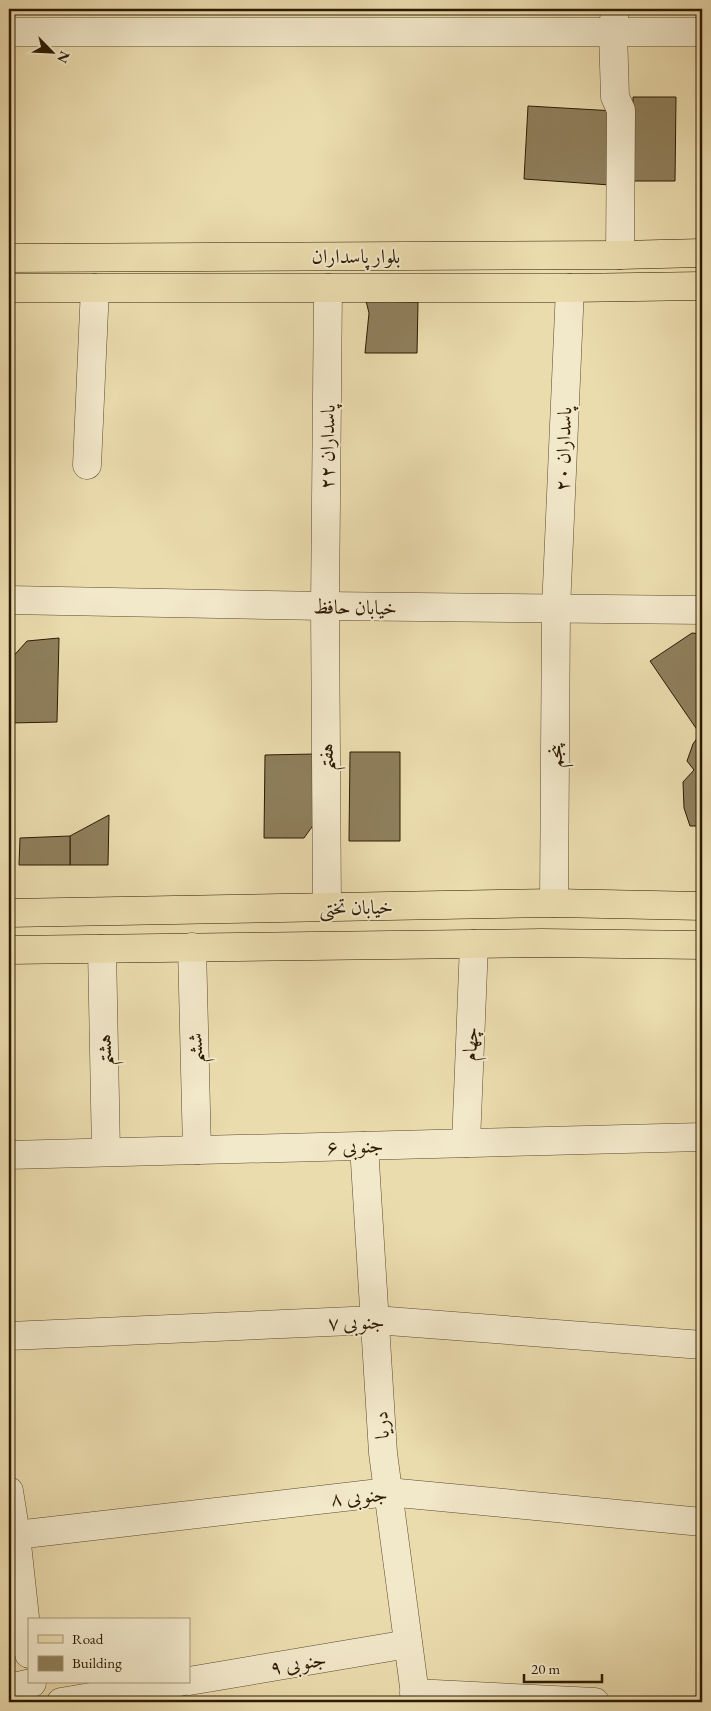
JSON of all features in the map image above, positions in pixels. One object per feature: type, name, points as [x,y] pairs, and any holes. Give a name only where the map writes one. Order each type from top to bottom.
[{"type":"main road","name":"بلوار پاسداران","points":[[9,258],[702,253]]},
{"type":"main road","points":[[427,256],[427,288]]},
{"type":"main road","name":"بلوار پاسداران","points":[[9,288],[570,288],[702,286]]},
{"type":"main road","name":"خیابان تختی","points":[[9,913],[554,903],[702,906]]},
{"type":"main road","name":"خیابان تختی","points":[[9,950],[542,943],[702,945]]},
{"type":"street","points":[[614,20],[615,97],[621,110],[620,255]]},
{"type":"street","points":[[9,32],[614,20],[702,32]]},
{"type":"street","points":[[87,465],[95,288]]},
{"type":"street","name":"پاسداران ۲۲","points":[[325,606],[328,288]]},
{"type":"street","name":"پاسداران ۲۰","points":[[556,608],[570,288]]},
{"type":"street","name":"خیابان حافظ","points":[[9,600],[702,610]]},
{"type":"street","name":"هفتم","points":[[325,606],[327,908]]},
{"type":"street","name":"پنجم","points":[[554,903],[556,608]]},
{"type":"street","name":"چهام","points":[[466,1143],[474,944]]},
{"type":"street","name":"ششم","points":[[192,947],[197,1150]]},
{"type":"street","name":"هشتم","points":[[102,949],[106,1152]]},
{"type":"street","name":"۶ جنوبی","points":[[9,1155],[702,1137]]},
{"type":"street","name":"دریا","points":[[364,1146],[383,1453],[415,1697]]},
{"type":"street","name":"۷ جنوبی","points":[[9,1336],[375,1320],[702,1345]]},
{"type":"street","name":"۸ جنوبی","points":[[16,1536],[388,1492],[702,1522]]},
{"type":"street","points":[[9,1497],[16,1536],[28,1645]]},
{"type":"street","name":"۹ جنوبی","points":[[190,1681],[408,1644]]},
{"type":"street","points":[[61,1702],[168,1684]]},
{"type":"street","points":[[415,1697],[595,1702]]},
{"type":"building","points":[[633,97],[676,97],[675,181],[632,181]]},
{"type":"building","points":[[528,106],[615,111],[610,185],[524,179]]},
{"type":"building","points":[[366,301],[418,302],[417,353],[365,353],[369,313]]},
{"type":"building","points":[[692,633],[702,634],[702,826],[690,826],[684,808],[683,782],[694,770],[687,761],[693,744],[700,734],[650,661]]},
{"type":"building","points":[[59,638],[57,722],[10,723],[9,661],[27,641]]},
{"type":"building","points":[[350,752],[400,752],[400,841],[349,841]]},
{"type":"building","points":[[315,754],[314,824],[304,838],[264,838],[265,755]]},
{"type":"building","points":[[109,815],[108,865],[70,865],[70,836]]},
{"type":"building","points":[[70,836],[70,865],[19,865],[20,838]]}]
